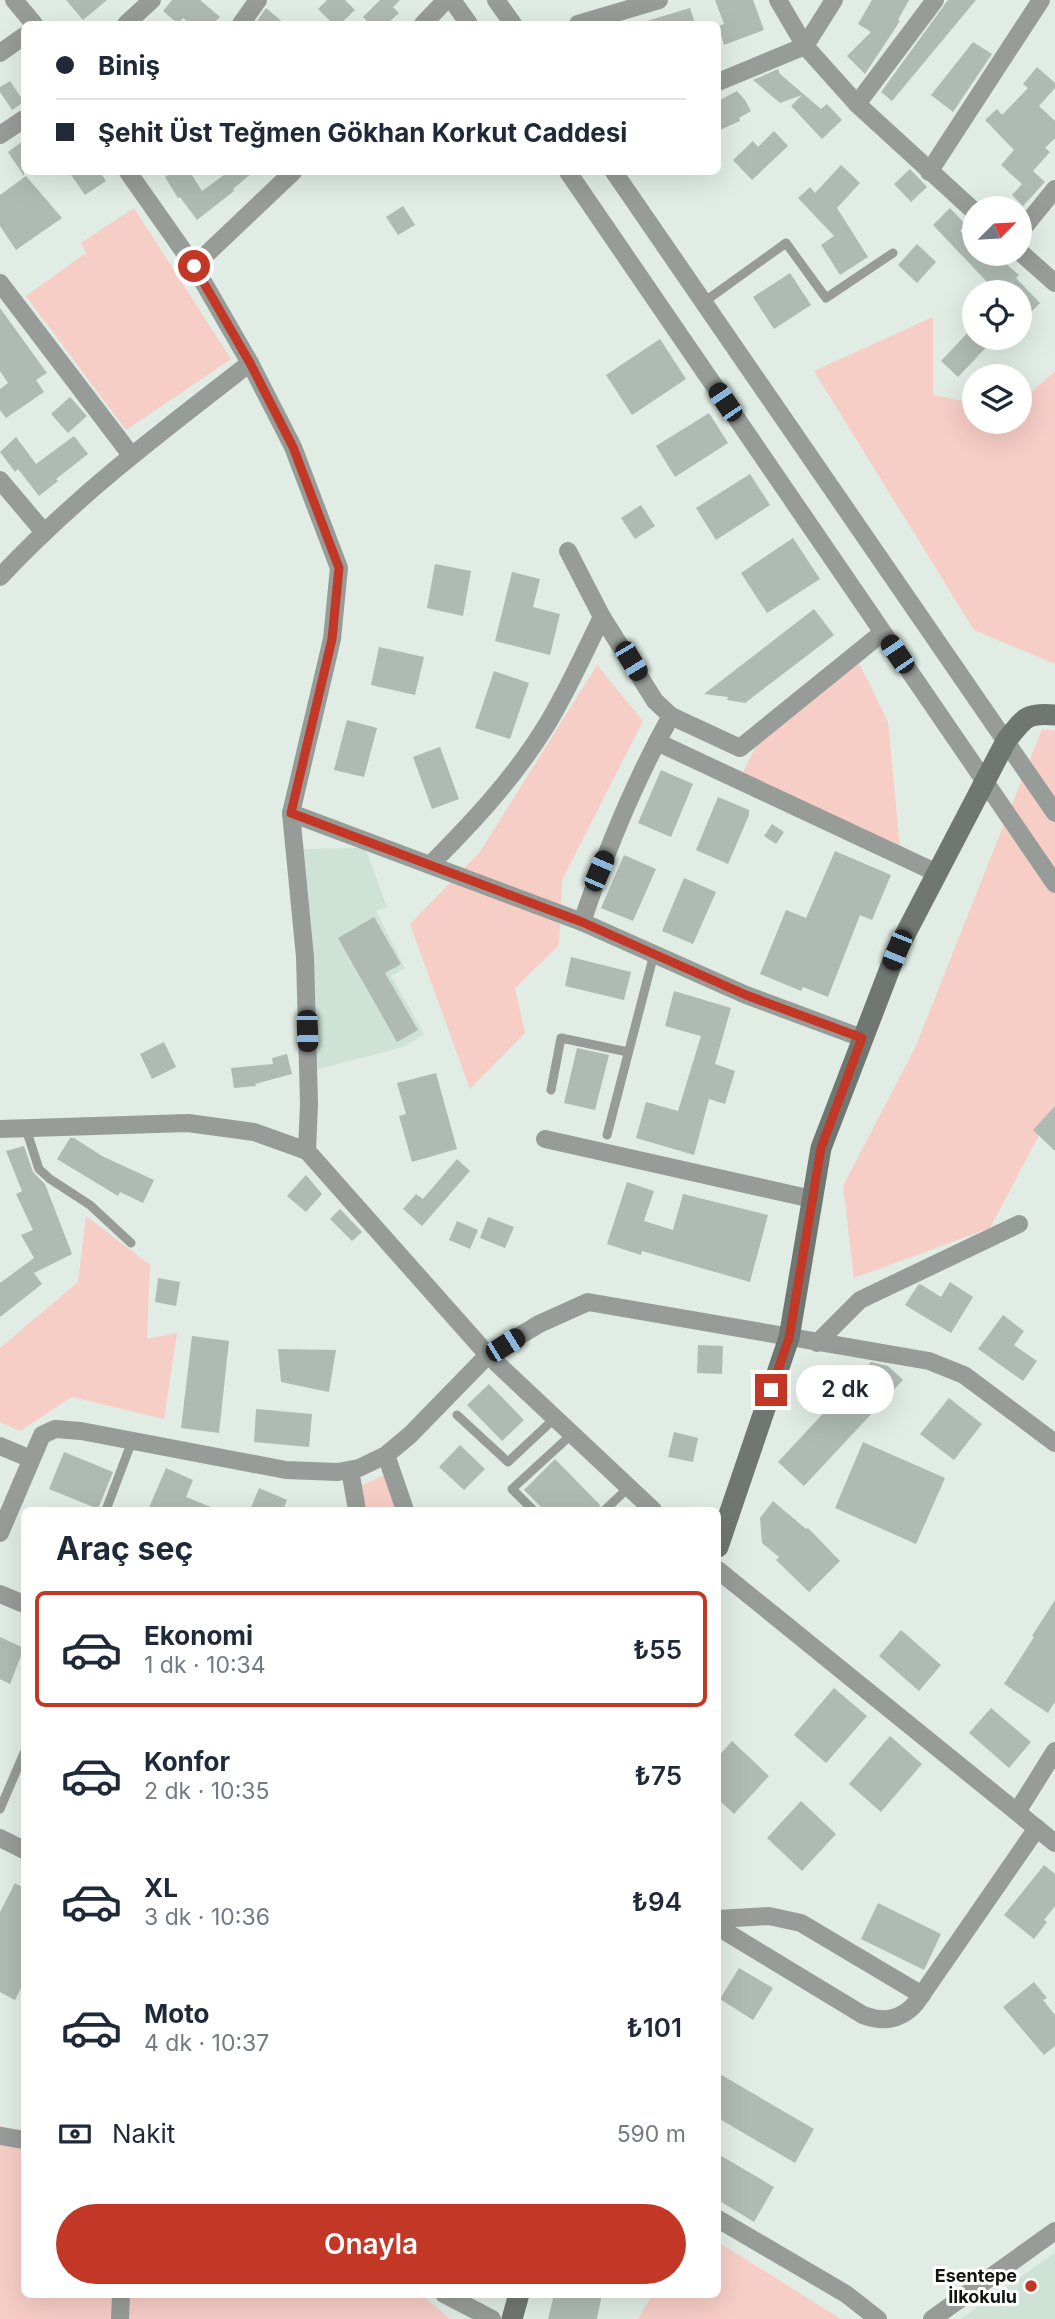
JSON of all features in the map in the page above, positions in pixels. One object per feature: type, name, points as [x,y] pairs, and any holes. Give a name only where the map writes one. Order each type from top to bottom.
[{"type":"street","points":[[14,0],[32,21]]},
{"type":"street","points":[[129,21],[152,0]]},
{"type":"street","points":[[243,21],[258,0]]},
{"type":"street","points":[[427,21],[446,0]]},
{"type":"street","points":[[452,0],[466,21]]},
{"type":"street","points":[[496,0],[511,21]]},
{"type":"street","points":[[588,21],[659,0]]},
{"type":"street","points":[[778,0],[805,46],[857,104],[962,201]]},
{"type":"street","points":[[721,81],[805,46],[834,0]]},
{"type":"street","points":[[857,104],[936,0]]},
{"type":"street","points":[[929,172],[1041,0]]},
{"type":"street","points":[[0,53],[21,38]]},
{"type":"street","points":[[0,135],[21,121]]},
{"type":"street","points":[[130,175],[194,266],[250,363],[293,447],[339,568],[332,639],[291,813],[305,957],[309,1104],[307,1151]]},
{"type":"street","points":[[194,266],[290,175]]},
{"type":"street","points":[[570,175],[1055,884]]},
{"type":"street","points":[[616,175],[1055,813]]},
{"type":"street","points":[[1032,218],[1055,190]]},
{"type":"street","points":[[1032,262],[1055,282]]},
{"type":"street","points":[[0,283],[131,455]]},
{"type":"street","points":[[0,577],[43,531],[131,455],[250,363]]},
{"type":"street","points":[[0,480],[43,531]]},
{"type":"street","points":[[568,551],[602,617],[654,701],[671,716],[740,748],[882,633]]},
{"type":"street","points":[[430,865],[484,809],[529,753],[548,723],[602,617]]},
{"type":"street","points":[[721,1538],[789,1338],[821,1148],[897,950],[1006,741],[1022,722],[1034,713],[1055,715]]},
{"type":"street","points":[[582,922],[644,764],[671,716]]},
{"type":"street","points":[[657,742],[937,873]]},
{"type":"street","points":[[291,813],[582,922],[746,995],[862,1038]]},
{"type":"street","points":[[0,1129],[188,1123],[254,1132],[307,1151],[488,1356],[650,1507]]},
{"type":"street","points":[[545,1139],[812,1199]]},
{"type":"street","points":[[817,1343],[860,1300],[1018,1224]]},
{"type":"street","points":[[0,1533],[42,1434],[55,1429],[286,1470],[338,1472],[359,1468],[386,1455],[410,1435],[488,1356],[539,1324],[588,1302],[929,1361],[964,1375],[1055,1443]]},
{"type":"street","points":[[0,1446],[31,1460]]},
{"type":"street","points":[[386,1455],[404,1507]]},
{"type":"street","points":[[350,1470],[356,1507]]},
{"type":"street","points":[[721,1572],[1055,1843]]},
{"type":"street","points":[[0,1594],[21,1603]]},
{"type":"street","points":[[1017,1812],[1055,1751]]},
{"type":"street","points":[[721,1929],[863,2015],[881,2020],[898,2017],[911,2009],[922,1995],[1037,1828]]},
{"type":"street","points":[[0,1838],[21,1848]]},
{"type":"street","points":[[721,1919],[769,1916],[802,1923],[922,1995]]},
{"type":"street","points":[[0,2136],[21,2140]]},
{"type":"street","points":[[721,2222],[846,2294],[878,2319]]},
{"type":"street","points":[[932,2319],[1055,2231]]},
{"type":"street","points":[[120,2319],[121,2298]]},
{"type":"street","points":[[452,2298],[492,2319]]},
{"type":"street","points":[[512,2319],[518,2298]]},
{"type":"lane","points":[[704,302],[786,243],[826,298],[893,253]]},
{"type":"lane","points":[[607,1135],[654,954]]},
{"type":"lane","points":[[551,1090],[561,1038],[628,1052]]},
{"type":"lane","points":[[26,1129],[39,1169],[90,1205],[131,1243]]},
{"type":"lane","points":[[457,1415],[508,1462],[555,1418]]},
{"type":"lane","points":[[530,1507],[512,1489],[572,1434]]},
{"type":"lane","points":[[107,1507],[132,1441]]},
{"type":"lane","points":[[608,1507],[629,1487]]},
{"type":"lane","points":[[0,1809],[21,1760]]},
{"type":"shaded area","points":[[134,208],[231,359],[126,430],[26,296],[86,253],[81,243]]},
{"type":"shaded area","points":[[933,317],[933,395],[962,401],[962,434],[1032,434],[1032,391],[1055,371],[1055,664],[974,630],[814,371]]},
{"type":"shaded area","points":[[859,663],[888,722],[900,847],[741,776],[762,734]]},
{"type":"shaded area","points":[[597,665],[643,721],[562,880],[559,945],[515,988],[525,1033],[470,1089],[410,924],[480,852]]},
{"type":"shaded area","points":[[1042,729],[1055,731],[1055,1105],[990,1228],[854,1278],[843,1186],[915,1048]]},
{"type":"shaded area","points":[[365,848],[387,907],[376,911],[405,968],[391,976],[424,1034],[403,1047],[315,1070],[301,849]]},
{"type":"shaded area","points":[[86,1216],[150,1265],[147,1339],[177,1333],[164,1419],[72,1397],[20,1431],[0,1422],[0,1348],[78,1282]]},
{"type":"shaded area","points":[[387,1474],[398,1507],[365,1507],[362,1485]]},
{"type":"shaded area","points":[[0,2126],[21,2131],[21,2298],[426,2298],[450,2319],[0,2319]]},
{"type":"shaded area","points":[[721,2244],[841,2319],[638,2319],[651,2298],[721,2298]]},
{"type":"shaded area","name":"Esentepe İlkokulu","points":[[1055,2253],[1055,2319],[960,2319]]},
{"type":"building","points":[[66,0],[107,0],[83,20]]},
{"type":"building","points":[[172,0],[200,0],[220,17],[216,21],[186,21],[183,18],[175,21],[163,11]]},
{"type":"building","points":[[327,0],[345,0],[355,10],[343,21],[330,21],[318,9]]},
{"type":"building","points":[[380,0],[400,0],[393,7],[399,13],[390,21],[367,21],[363,17]]},
{"type":"building","points":[[715,0],[753,0],[764,30],[724,45],[721,25],[724,24]]},
{"type":"building","points":[[872,0],[909,0],[898,20],[900,21],[865,74],[847,56],[871,32],[858,24]]},
{"type":"building","points":[[948,0],[976,0],[892,101],[881,92]]},
{"type":"building","points":[[266,8],[281,21],[257,21]]},
{"type":"building","points":[[690,8],[694,21],[647,21]]},
{"type":"building","points":[[973,42],[992,54],[953,112],[931,95]]},
{"type":"building","points":[[1037,67],[1055,83],[1055,88],[1039,106],[1055,121],[1055,138],[1045,148],[1050,152],[1033,171],[1045,182],[1032,196],[1012,195],[1022,184],[1001,165],[1014,150],[985,120],[997,109],[1002,115],[1028,88],[1023,84]]},
{"type":"building","points":[[778,69],[780,74],[821,109],[827,104],[842,120],[822,139],[791,106],[802,95],[780,103],[753,80]]},
{"type":"building","points":[[10,81],[21,98],[21,104],[12,110],[0,92],[0,87]]},
{"type":"building","points":[[737,91],[751,111],[739,118],[740,121],[721,130],[721,99]]},
{"type":"building","points":[[774,131],[788,146],[752,180],[733,160],[753,141],[758,147]]},
{"type":"building","points":[[21,142],[21,172],[8,152]]},
{"type":"building","points":[[841,165],[860,183],[837,208],[868,257],[840,275],[821,245],[834,236],[798,198],[810,187],[815,193]]},
{"type":"building","points":[[910,169],[927,187],[911,202],[894,184]]},
{"type":"building","points":[[71,175],[102,175],[106,181],[85,195]]},
{"type":"building","points":[[192,175],[202,191],[224,175],[249,175],[197,220],[180,197],[178,198],[165,177]]},
{"type":"building","points":[[26,176],[62,218],[16,250],[0,226],[0,195]]},
{"type":"building","points":[[403,206],[415,225],[398,235],[386,217]]},
{"type":"building","points":[[950,208],[962,221],[962,256],[933,225]]},
{"type":"building","points":[[917,244],[936,262],[917,283],[898,265]]},
{"type":"building","points":[[972,266],[1009,266],[1019,275],[1016,278],[1018,280],[985,280]]},
{"type":"building","points":[[790,273],[811,305],[774,329],[753,297]]},
{"type":"building","points":[[1032,295],[1040,303],[1032,311]]},
{"type":"building","points":[[0,308],[47,373],[36,380],[44,392],[6,418],[0,410],[0,389],[8,383],[0,371]]},
{"type":"building","points":[[660,339],[686,379],[632,415],[606,375]]},
{"type":"building","points":[[962,339],[962,350],[984,350],[970,364],[962,364],[962,373],[958,377],[941,361]]},
{"type":"building","points":[[70,397],[87,416],[68,433],[51,414]]},
{"type":"building","points":[[709,413],[728,443],[675,477],[656,446]]},
{"type":"building","points":[[74,436],[88,454],[39,496],[18,469],[15,472],[0,452],[16,437],[36,464]]},
{"type":"building","points":[[750,474],[770,505],[716,540],[696,508]]},
{"type":"building","points":[[641,505],[655,526],[635,539],[621,518]]},
{"type":"building","points":[[793,538],[820,579],[767,613],[741,573]]},
{"type":"building","points":[[435,564],[471,571],[463,616],[427,608]]},
{"type":"building","points":[[512,572],[540,579],[533,607],[560,614],[550,655],[495,641]]},
{"type":"building","points":[[814,609],[834,635],[745,703],[727,700],[728,697],[704,694]]},
{"type":"building","points":[[379,647],[424,657],[415,695],[371,685]]},
{"type":"building","points":[[494,671],[529,683],[510,739],[475,728]]},
{"type":"building","points":[[347,720],[377,728],[364,777],[334,770]]},
{"type":"building","points":[[440,747],[459,799],[432,809],[413,757]]},
{"type":"building","points":[[661,770],[693,784],[671,837],[638,823]]},
{"type":"building","points":[[718,797],[749,810],[728,864],[696,850]]},
{"type":"building","points":[[772,824],[784,832],[776,844],[764,836]]},
{"type":"building","points":[[835,851],[891,875],[872,920],[860,915],[828,997],[803,987],[801,991],[760,974],[786,910],[806,918]]},
{"type":"building","points":[[624,855],[656,869],[633,921],[601,908]]},
{"type":"building","points":[[684,878],[716,892],[693,944],[662,931]]},
{"type":"building","points":[[374,917],[401,964],[385,973],[418,1030],[397,1042],[338,938]]},
{"type":"building","points":[[571,957],[631,972],[624,1000],[565,986]]},
{"type":"building","points":[[674,991],[731,1008],[715,1064],[735,1071],[725,1104],[709,1099],[694,1155],[636,1138],[646,1102],[678,1111],[701,1036],[665,1026]]},
{"type":"building","points":[[164,1042],[176,1067],[152,1079],[140,1054]]},
{"type":"building","points":[[577,1048],[609,1055],[595,1110],[564,1103]]},
{"type":"building","points":[[287,1054],[292,1074],[255,1084],[256,1086],[234,1088],[231,1068],[273,1064],[272,1058]]},
{"type":"building","points":[[436,1073],[457,1149],[412,1162],[399,1116],[406,1114],[397,1083]]},
{"type":"building","points":[[1055,1106],[1055,1151],[1033,1130]]},
{"type":"building","points":[[70,1138],[154,1180],[143,1203],[120,1192],[118,1196],[57,1159]]},
{"type":"building","points":[[24,1146],[33,1172],[45,1184],[72,1254],[34,1273],[42,1284],[0,1317],[0,1283],[34,1258],[21,1235],[33,1230],[16,1194],[22,1191],[6,1151]]},
{"type":"building","points":[[457,1159],[470,1171],[422,1226],[403,1209],[416,1194],[423,1199]]},
{"type":"building","points":[[306,1175],[322,1194],[306,1212],[287,1196]]},
{"type":"building","points":[[627,1182],[654,1191],[644,1221],[673,1230],[683,1194],[768,1215],[750,1282],[642,1251],[641,1255],[607,1244]]},
{"type":"building","points":[[340,1209],[362,1232],[352,1241],[330,1219]]},
{"type":"building","points":[[488,1217],[514,1227],[505,1248],[480,1238]]},
{"type":"building","points":[[457,1221],[478,1230],[470,1249],[449,1240]]},
{"type":"building","points":[[158,1278],[180,1282],[176,1306],[155,1302]]},
{"type":"building","points":[[950,1282],[973,1297],[951,1333],[905,1305],[918,1285],[941,1297]]},
{"type":"building","points":[[1003,1315],[1024,1331],[1014,1345],[1037,1361],[1023,1381],[978,1349]]},
{"type":"building","points":[[192,1336],[229,1341],[219,1433],[181,1428]]},
{"type":"building","points":[[698,1345],[723,1346],[722,1374],[697,1373]]},
{"type":"building","points":[[278,1349],[336,1350],[329,1392],[281,1382]]},
{"type":"building","points":[[871,1362],[888,1366],[903,1380],[804,1486],[778,1462]]},
{"type":"building","points":[[489,1384],[524,1420],[502,1441],[467,1405]]},
{"type":"building","points":[[949,1398],[982,1424],[954,1460],[920,1434]]},
{"type":"building","points":[[256,1409],[312,1414],[309,1447],[254,1442]]},
{"type":"building","points":[[674,1432],[698,1438],[693,1462],[668,1457]]},
{"type":"building","points":[[863,1442],[945,1478],[916,1544],[835,1508]]},
{"type":"building","points":[[460,1445],[485,1469],[464,1490],[439,1467]]},
{"type":"building","points":[[64,1452],[113,1472],[99,1507],[49,1489]]},
{"type":"building","points":[[555,1459],[600,1505],[541,1507],[524,1490]]},
{"type":"building","points":[[166,1468],[193,1480],[186,1497],[211,1507],[149,1507]]},
{"type":"building","points":[[259,1488],[287,1500],[284,1507],[251,1507]]},
{"type":"building","points":[[773,1501],[808,1528],[840,1561],[809,1592],[776,1560],[779,1557],[762,1543],[760,1518]]},
{"type":"building","points":[[1055,1600],[1055,1702],[1048,1713],[1004,1684]]},
{"type":"building","points":[[901,1630],[941,1665],[919,1691],[879,1656]]},
{"type":"building","points":[[0,1637],[21,1647],[21,1656],[10,1684],[0,1679]]},
{"type":"building","points":[[834,1688],[867,1716],[826,1763],[794,1735]]},
{"type":"building","points":[[991,1708],[1031,1742],[1009,1768],[969,1733]]},
{"type":"building","points":[[890,1736],[922,1764],[881,1812],[849,1784]]},
{"type":"building","points":[[732,1741],[769,1776],[734,1814],[721,1802],[721,1754]]},
{"type":"building","points":[[801,1801],[836,1834],[802,1871],[767,1838]]},
{"type":"building","points":[[1044,1865],[1055,1874],[1055,1906],[1034,1939],[1004,1915]]},
{"type":"building","points":[[15,1883],[21,1886],[21,1988],[15,2000],[0,1992],[0,1912]]},
{"type":"building","points":[[878,1903],[941,1934],[924,1970],[861,1939]]},
{"type":"building","points":[[739,1968],[773,1988],[753,2020],[721,1997]]},
{"type":"building","points":[[1034,1982],[1047,1998],[1043,2000],[1055,2015],[1055,2046],[1044,2055],[1003,2007]]},
{"type":"building","points":[[721,2075],[814,2129],[795,2163],[721,2120]]},
{"type":"building","points":[[721,2156],[774,2187],[754,2222],[721,2202]]},
{"type":"building","points":[[553,2298],[601,2298],[597,2319],[548,2319]]},
{"type":"place","name":"Esentepe İlkokulu","points":[[1031,2286]]},
{"type":"route","points":[[194,266],[250,363],[293,447],[339,568],[332,639],[291,813],[582,922],[746,995],[862,1038],[821,1148],[789,1338],[771,1390]]}]
